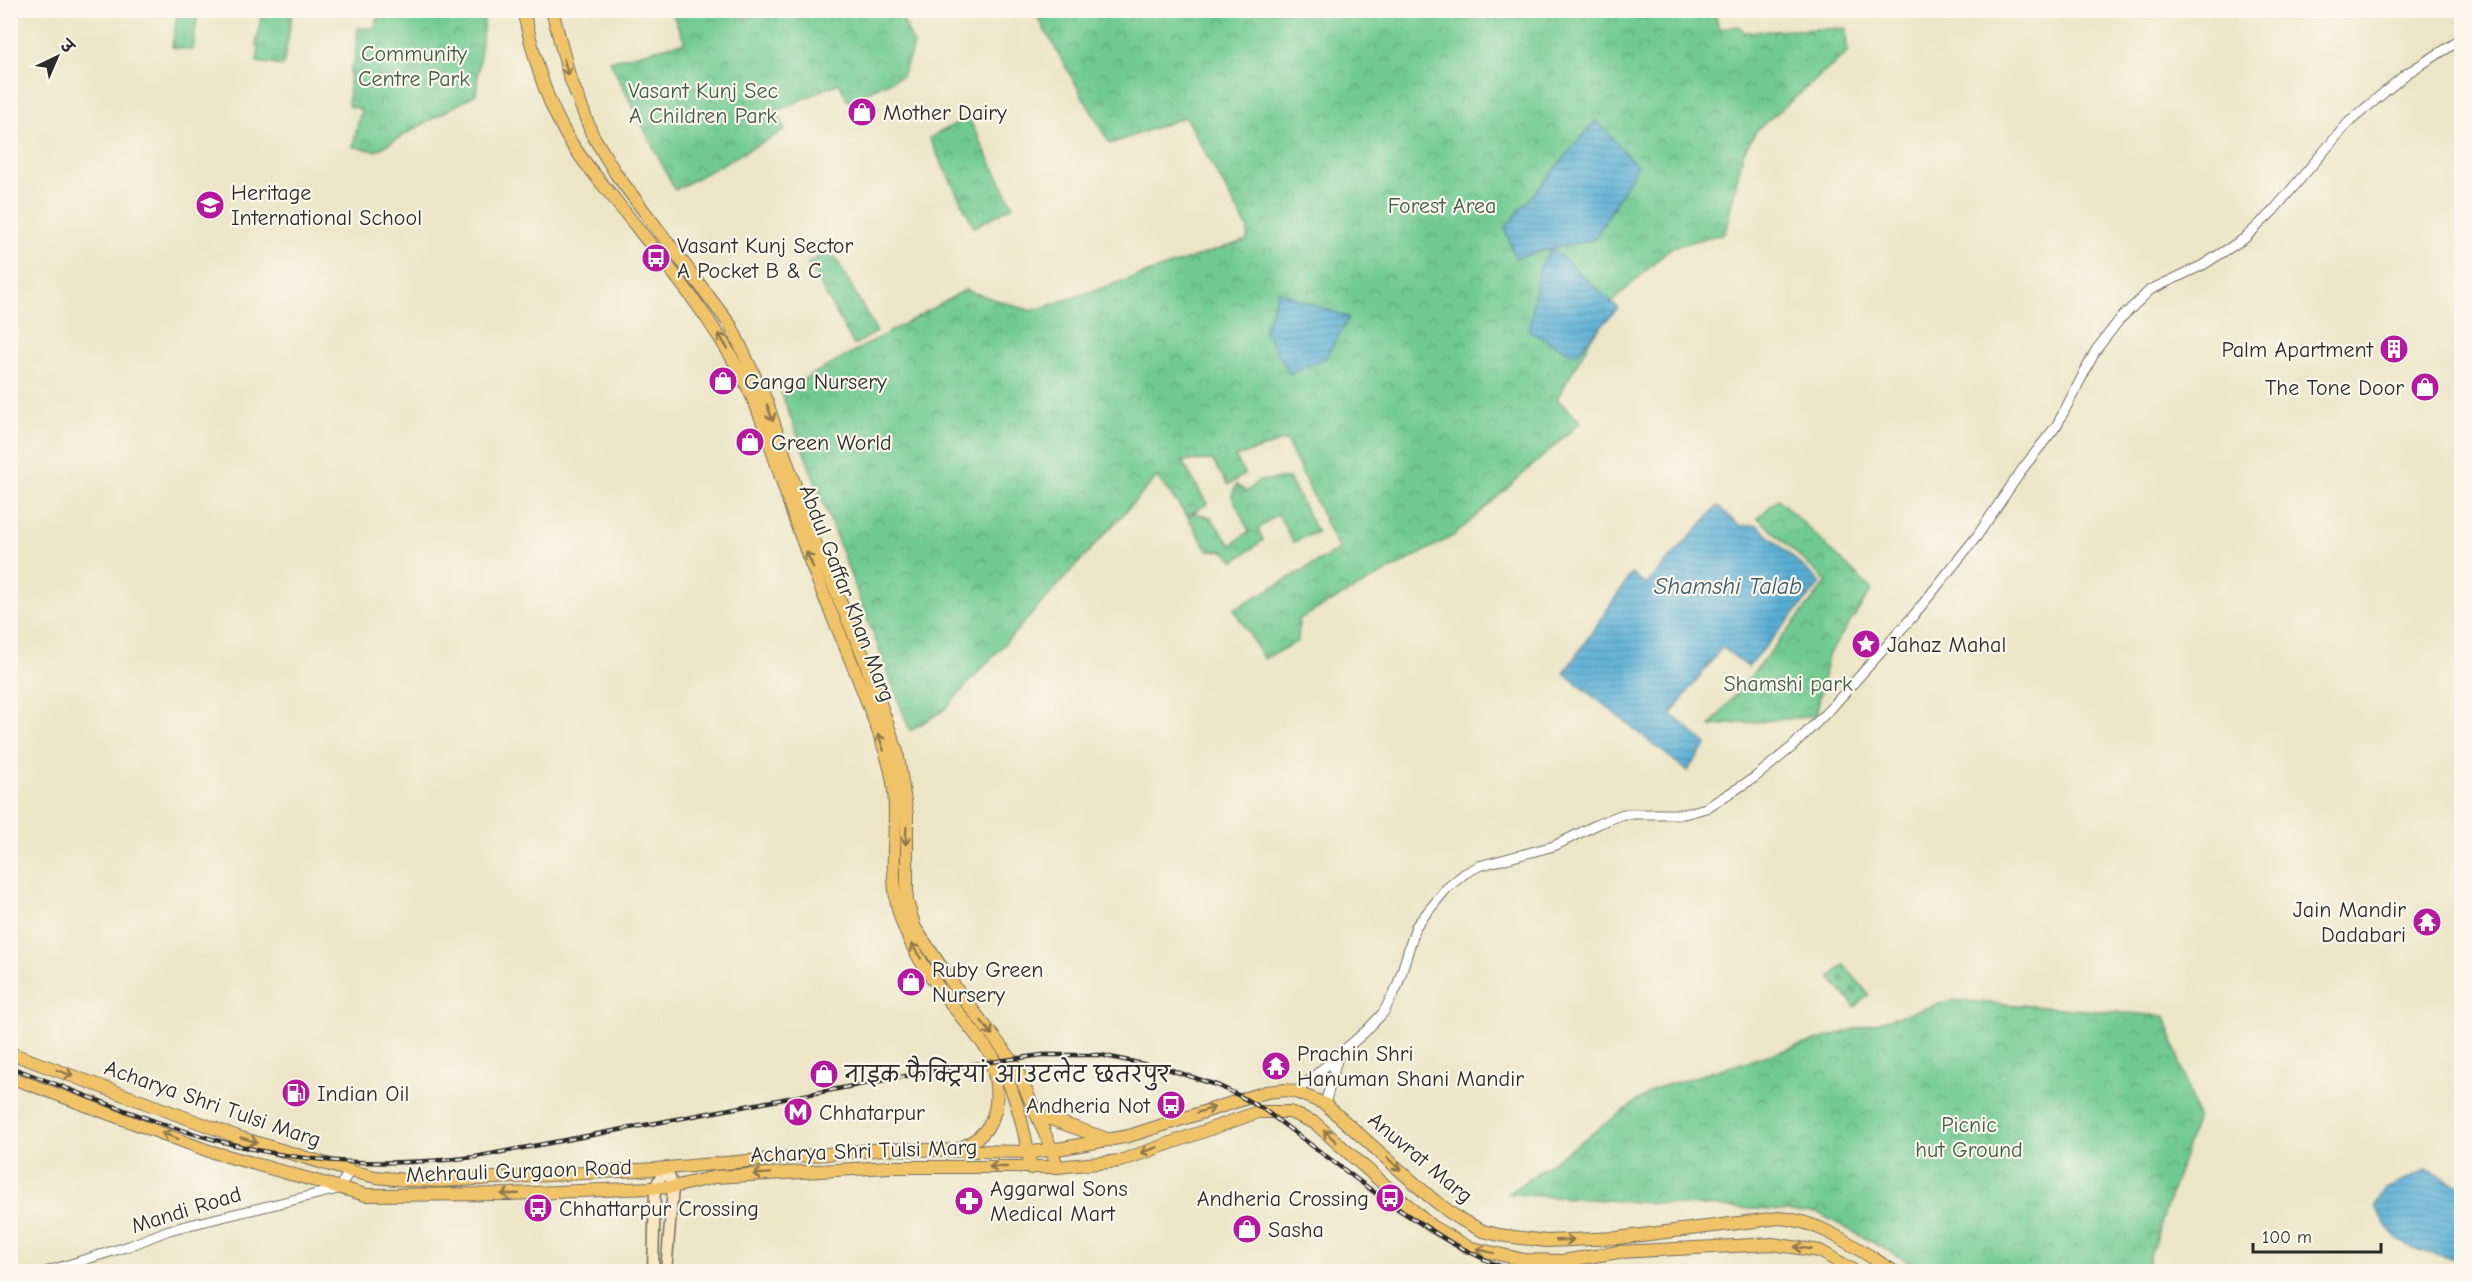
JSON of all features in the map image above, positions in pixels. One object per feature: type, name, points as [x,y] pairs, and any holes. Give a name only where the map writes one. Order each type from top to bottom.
[{"type":"main road","name":"Abdul Gaffar Khan Marg","points":[[523,10],[537,68],[563,130],[583,160],[705,314],[743,377],[758,408],[802,542],[841,632],[877,727],[891,773],[896,819],[894,895],[901,920],[917,953],[999,1065],[1019,1112],[1031,1168]]},
{"type":"main road","name":"Abdul Gaffar Khan Marg","points":[[552,10],[568,75],[592,134],[615,174],[731,326],[766,400],[811,533],[864,658],[897,751],[907,814],[907,901],[915,928],[957,990],[1014,1063],[1053,1150],[1057,1167]]},
{"type":"main road","name":"Acharya Shri Tulsi Marg","points":[[10,1053],[241,1138],[376,1178],[441,1181],[666,1167],[884,1149],[1028,1152]]},
{"type":"main road","points":[[958,1149],[980,1137],[990,1124],[996,1108],[998,1091],[988,1053]]},
{"type":"main road","name":"Acharya Shri Tulsi Marg","points":[[10,1077],[209,1151],[366,1195]]},
{"type":"main road","name":"Anuvrat Marg","points":[[1028,1152],[1110,1140],[1266,1092],[1296,1092],[1326,1104],[1430,1197],[1456,1217],[1484,1231],[1530,1240],[1617,1238],[1779,1218],[1791,1219],[1813,1225],[1895,1272]]},
{"type":"main road","name":"Anuvrat Marg","points":[[1057,1167],[1120,1161],[1247,1115],[1281,1110],[1315,1123],[1431,1227],[1468,1247],[1524,1260],[1563,1261],[1619,1252],[1772,1244],[1820,1251],[1856,1272]]},
{"type":"main road","points":[[1036,1114],[1110,1140]]},
{"type":"main road","points":[[653,1272],[655,1187],[666,1167]]},
{"type":"main road","points":[[666,1167],[673,1187],[666,1272]]},
{"type":"main road","name":"Acharya Shri Tulsi Marg","points":[[673,1187],[716,1177],[888,1167],[1057,1167]]},
{"type":"main road","name":"Mehrauli Gurgaon Road","points":[[366,1195],[510,1194],[673,1187]]},
{"type":"street","points":[[1296,1092],[1375,1023],[1390,1002],[1397,987],[1416,926],[1447,888],[1464,874],[1479,866],[1554,846],[1623,814],[1684,814],[1706,808],[1754,778],[1792,747],[1833,706],[1914,615],[1977,536],[2024,467],[2057,425],[2096,350],[2120,319],[2150,290],[2203,265],[2245,238],[2273,211],[2348,123],[2406,74],[2462,39]]},
{"type":"street","points":[[1326,1104],[1338,1054]]},
{"type":"street","points":[[338,1189],[350,1171]]},
{"type":"street","name":"Mandi Road","points":[[45,1272],[129,1246],[169,1230],[338,1189]]},
{"type":"green space","points":[[178,10],[198,11],[193,50],[172,47]]},
{"type":"green space","name":"Forest Area","points":[[1714,10],[1719,29],[1738,26],[1744,32],[1846,28],[1847,53],[1756,131],[1743,153],[1725,233],[1672,247],[1611,303],[1557,399],[1581,422],[1455,535],[1299,619],[1298,641],[1264,659],[1234,609],[1339,550],[1286,440],[1235,457],[1245,474],[1228,485],[1212,460],[1182,461],[1207,504],[1187,516],[1157,477],[944,710],[910,731],[781,392],[965,290],[1032,311],[1247,240],[1248,229],[1185,117],[1110,144],[1038,18],[1053,11]]},
{"type":"green space","points":[[262,11],[292,15],[283,66],[257,62],[259,47],[256,46]]},
{"type":"green space","name":"Community Centre Park","points":[[379,11],[485,11],[476,94],[376,151],[353,147],[361,109],[348,106],[350,69],[355,59],[358,28],[375,28]]},
{"type":"green space","name":"Vasant Kunj Sec A Children Park","points":[[671,11],[741,11],[746,19],[763,11],[899,11],[914,45],[902,76],[848,101],[839,83],[776,111],[785,130],[675,190],[610,61],[685,42]]},
{"type":"green space","points":[[968,117],[1013,206],[974,227],[929,138]]},
{"type":"green space","points":[[831,250],[877,332],[854,345],[808,263]]},
{"type":"green space","points":[[1289,478],[1317,532],[1293,542],[1278,514],[1258,529],[1263,540],[1235,561],[1224,551],[1208,550],[1188,518],[1195,513],[1210,517],[1231,545],[1249,531],[1232,496],[1236,485],[1247,492],[1258,481]]},
{"type":"green space","name":"Shamshi park","points":[[1778,499],[1872,590],[1828,655],[1816,716],[1710,726],[1827,582],[1758,518]]},
{"type":"green space","points":[[1844,965],[1869,995],[1855,1007],[1830,977]]},
{"type":"green space","name":"Picnic hut Ground","points":[[1953,1000],[2165,1016],[2197,1117],[2145,1271],[1926,1271],[1818,1213],[1508,1194],[1654,1089]]},
{"type":"water","points":[[1596,120],[1637,166],[1594,240],[1552,248],[1618,308],[1575,355],[1529,331],[1539,269],[1551,249],[1515,258],[1505,228]]},
{"type":"water","points":[[1278,291],[1349,318],[1325,359],[1290,374],[1264,331]]},
{"type":"water","name":"Shamshi Talab","points":[[1718,506],[1739,526],[1757,525],[1821,583],[1748,667],[1722,647],[1671,714],[1707,744],[1687,771],[1564,673],[1632,573],[1646,585]]},
{"type":"water","points":[[2427,1170],[2461,1186],[2461,1260],[2409,1246],[2391,1232],[2375,1206],[2386,1189]]},
{"type":"railway","points":[[10,1067],[126,1111],[214,1140],[301,1157],[388,1163],[475,1157],[954,1067],[1042,1055],[1101,1055],[1171,1070],[1238,1095],[1263,1109],[1390,1204],[1450,1242],[1494,1264],[1518,1272]]},
{"type":"place","name":"Mother Dairy","points":[[862,112]]},
{"type":"place","name":"Heritage International School","points":[[210,205]]},
{"type":"place","name":"Vasant Kunj Sector A Pocket B & C","points":[[656,258]]},
{"type":"place","name":"Palm Apartment","points":[[2394,349]]},
{"type":"place","name":"Ganga Nursery","points":[[723,381]]},
{"type":"place","name":"The Tone Door","points":[[2425,387]]},
{"type":"place","name":"Green World","points":[[750,442]]},
{"type":"place","name":"Jahaz Mahal","points":[[1866,644]]},
{"type":"place","name":"Jain Mandir Dadabari","points":[[2427,922]]},
{"type":"place","name":"Ruby Green Nursery","points":[[911,982]]},
{"type":"place","name":"Prachin Shri Hanuman Shani Mandir","points":[[1276,1066]]},
{"type":"place","name":"नाइक फैक्ट्रियां आउटलेट छतरपुर","points":[[824,1074]]},
{"type":"place","name":"Indian Oil","points":[[296,1093]]},
{"type":"place","name":"Andheria Not","points":[[1171,1105]]},
{"type":"place","name":"Chhatarpur","points":[[798,1112]]},
{"type":"place","name":"Andheria Crossing","points":[[1390,1198]]},
{"type":"place","name":"Aggarwal Sons Medical Mart","points":[[969,1201]]},
{"type":"place","name":"Chhattarpur Crossing","points":[[538,1208]]},
{"type":"place","name":"Sasha","points":[[1247,1229]]}]
